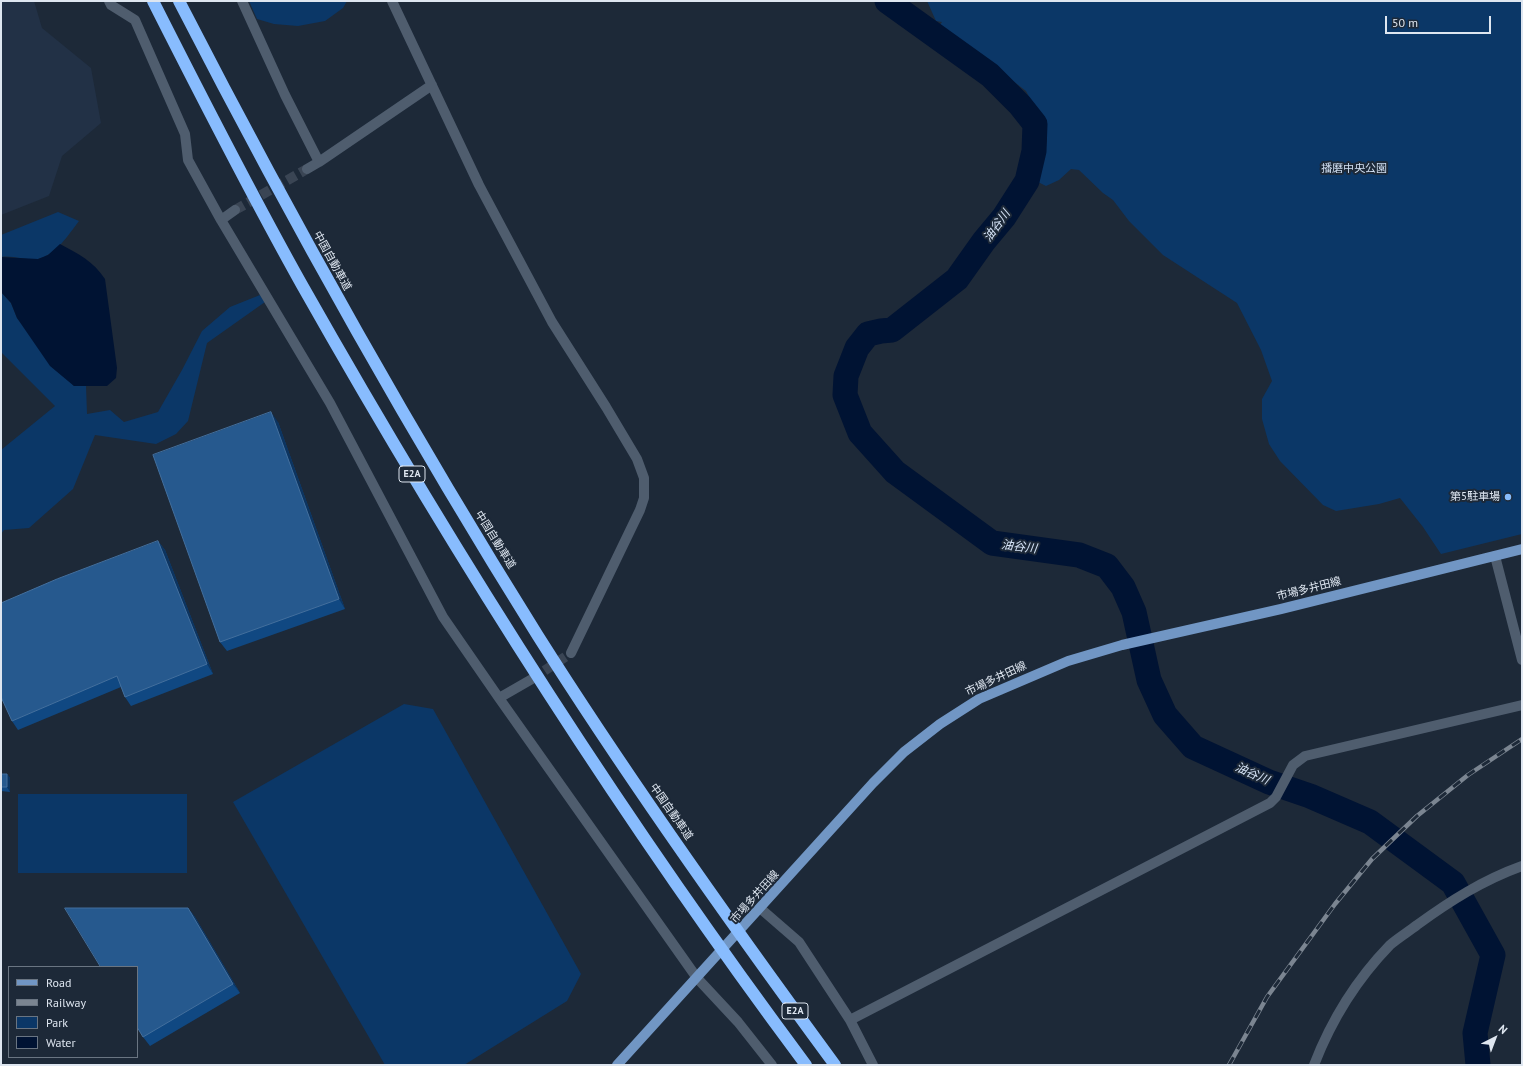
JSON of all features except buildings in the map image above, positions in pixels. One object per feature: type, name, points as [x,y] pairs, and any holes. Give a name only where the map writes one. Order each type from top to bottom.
[{"type":"highway","name":"E2A","points":[[153,1],[204,102],[301,284],[412,473],[519,647],[624,807],[737,972],[806,1065]]},
{"type":"highway","name":"中国自動車道","points":[[179,1],[326,277],[437,471],[539,637],[724,912],[835,1065]]},
{"type":"main road","name":"市場多井田線","points":[[617,1065],[873,784],[904,752],[940,724],[979,698],[1068,661],[1122,645],[1296,605],[1522,549]]},
{"type":"street","points":[[109,1],[111,5],[135,20],[185,134],[188,160],[330,404],[443,617],[697,978],[738,1022],[772,1065]]},
{"type":"street","points":[[242,1],[285,95],[319,162]]},
{"type":"street","points":[[392,1],[479,184],[552,322],[630,446],[637,459],[644,478],[644,498],[640,510],[571,653]]},
{"type":"street","points":[[307,169],[432,85]]},
{"type":"street","points":[[222,220],[235,210]]},
{"type":"street","points":[[1496,556],[1522,660]]},
{"type":"street","points":[[499,698],[532,680]]},
{"type":"street","points":[[850,1020],[1270,803],[1276,796],[1293,765],[1305,756],[1522,705]]},
{"type":"street","points":[[1314,1065],[1324,1040],[1341,1010],[1360,981],[1391,944],[1447,903],[1468,890],[1522,866]]},
{"type":"street","points":[[760,909],[799,942],[850,1020],[873,1065]]},
{"type":"shaded area","points":[[1,1],[34,1],[42,28],[91,68],[101,123],[62,156],[49,196],[1,215]]},
{"type":"green space","points":[[249,1],[347,1],[343,8],[325,21],[298,26],[274,24],[257,19]]},
{"type":"green space","name":"播磨中央公園","points":[[927,1],[1522,1],[1522,534],[1441,554],[1423,527],[1400,498],[1379,504],[1336,511],[1323,505],[1280,461],[1269,444],[1262,419],[1262,399],[1272,381],[1261,350],[1237,303],[1163,255],[1129,221],[1113,200],[1103,193],[1079,170],[1071,169],[1059,180],[1046,186],[1038,182],[1045,154],[1047,138],[1044,124],[1026,91],[940,25],[942,22],[936,21]]},
{"type":"green space","points":[[58,212],[79,221],[62,243],[51,253],[38,259],[1,257],[1,235]]},
{"type":"green space","points":[[1,292],[11,303],[17,318],[74,386],[86,386],[87,414],[110,410],[124,422],[158,412],[202,331],[230,307],[260,295],[265,302],[207,343],[188,421],[176,434],[156,444],[95,435],[73,489],[29,528],[4,530],[1,534],[1,450],[55,406],[1,352]]},
{"type":"green space","points":[[404,704],[433,709],[581,974],[567,1001],[464,1065],[385,1065],[233,802]]},
{"type":"green space","points":[[18,794],[187,794],[187,873],[18,873]]},
{"type":"water","points":[[60,244],[96,267],[105,279],[117,368],[116,378],[107,386],[74,386],[50,366],[17,318],[11,303],[1,292],[1,257],[38,259],[48,255]]},
{"type":"waterway","name":"油谷川","points":[[887,1],[990,75],[1020,105],[1035,124],[1034,151],[1027,181],[1004,217],[984,241],[957,279],[892,330],[868,334],[857,348],[846,376],[845,395],[860,433],[895,472],[992,543],[1079,555],[1107,566],[1123,587],[1134,612],[1149,680],[1165,715],[1193,747],[1269,782],[1310,796],[1370,822],[1453,883],[1493,955],[1475,1033],[1478,1065]]},
{"type":"tunnel","points":[[235,210],[307,169]]},
{"type":"tunnel","points":[[532,679],[571,653]]},
{"type":"railway","points":[[1229,1065],[1267,997],[1335,904],[1372,859],[1417,816],[1468,775],[1522,739]]},
{"type":"place","name":"第5駐車場","points":[[1508,497]]}]
